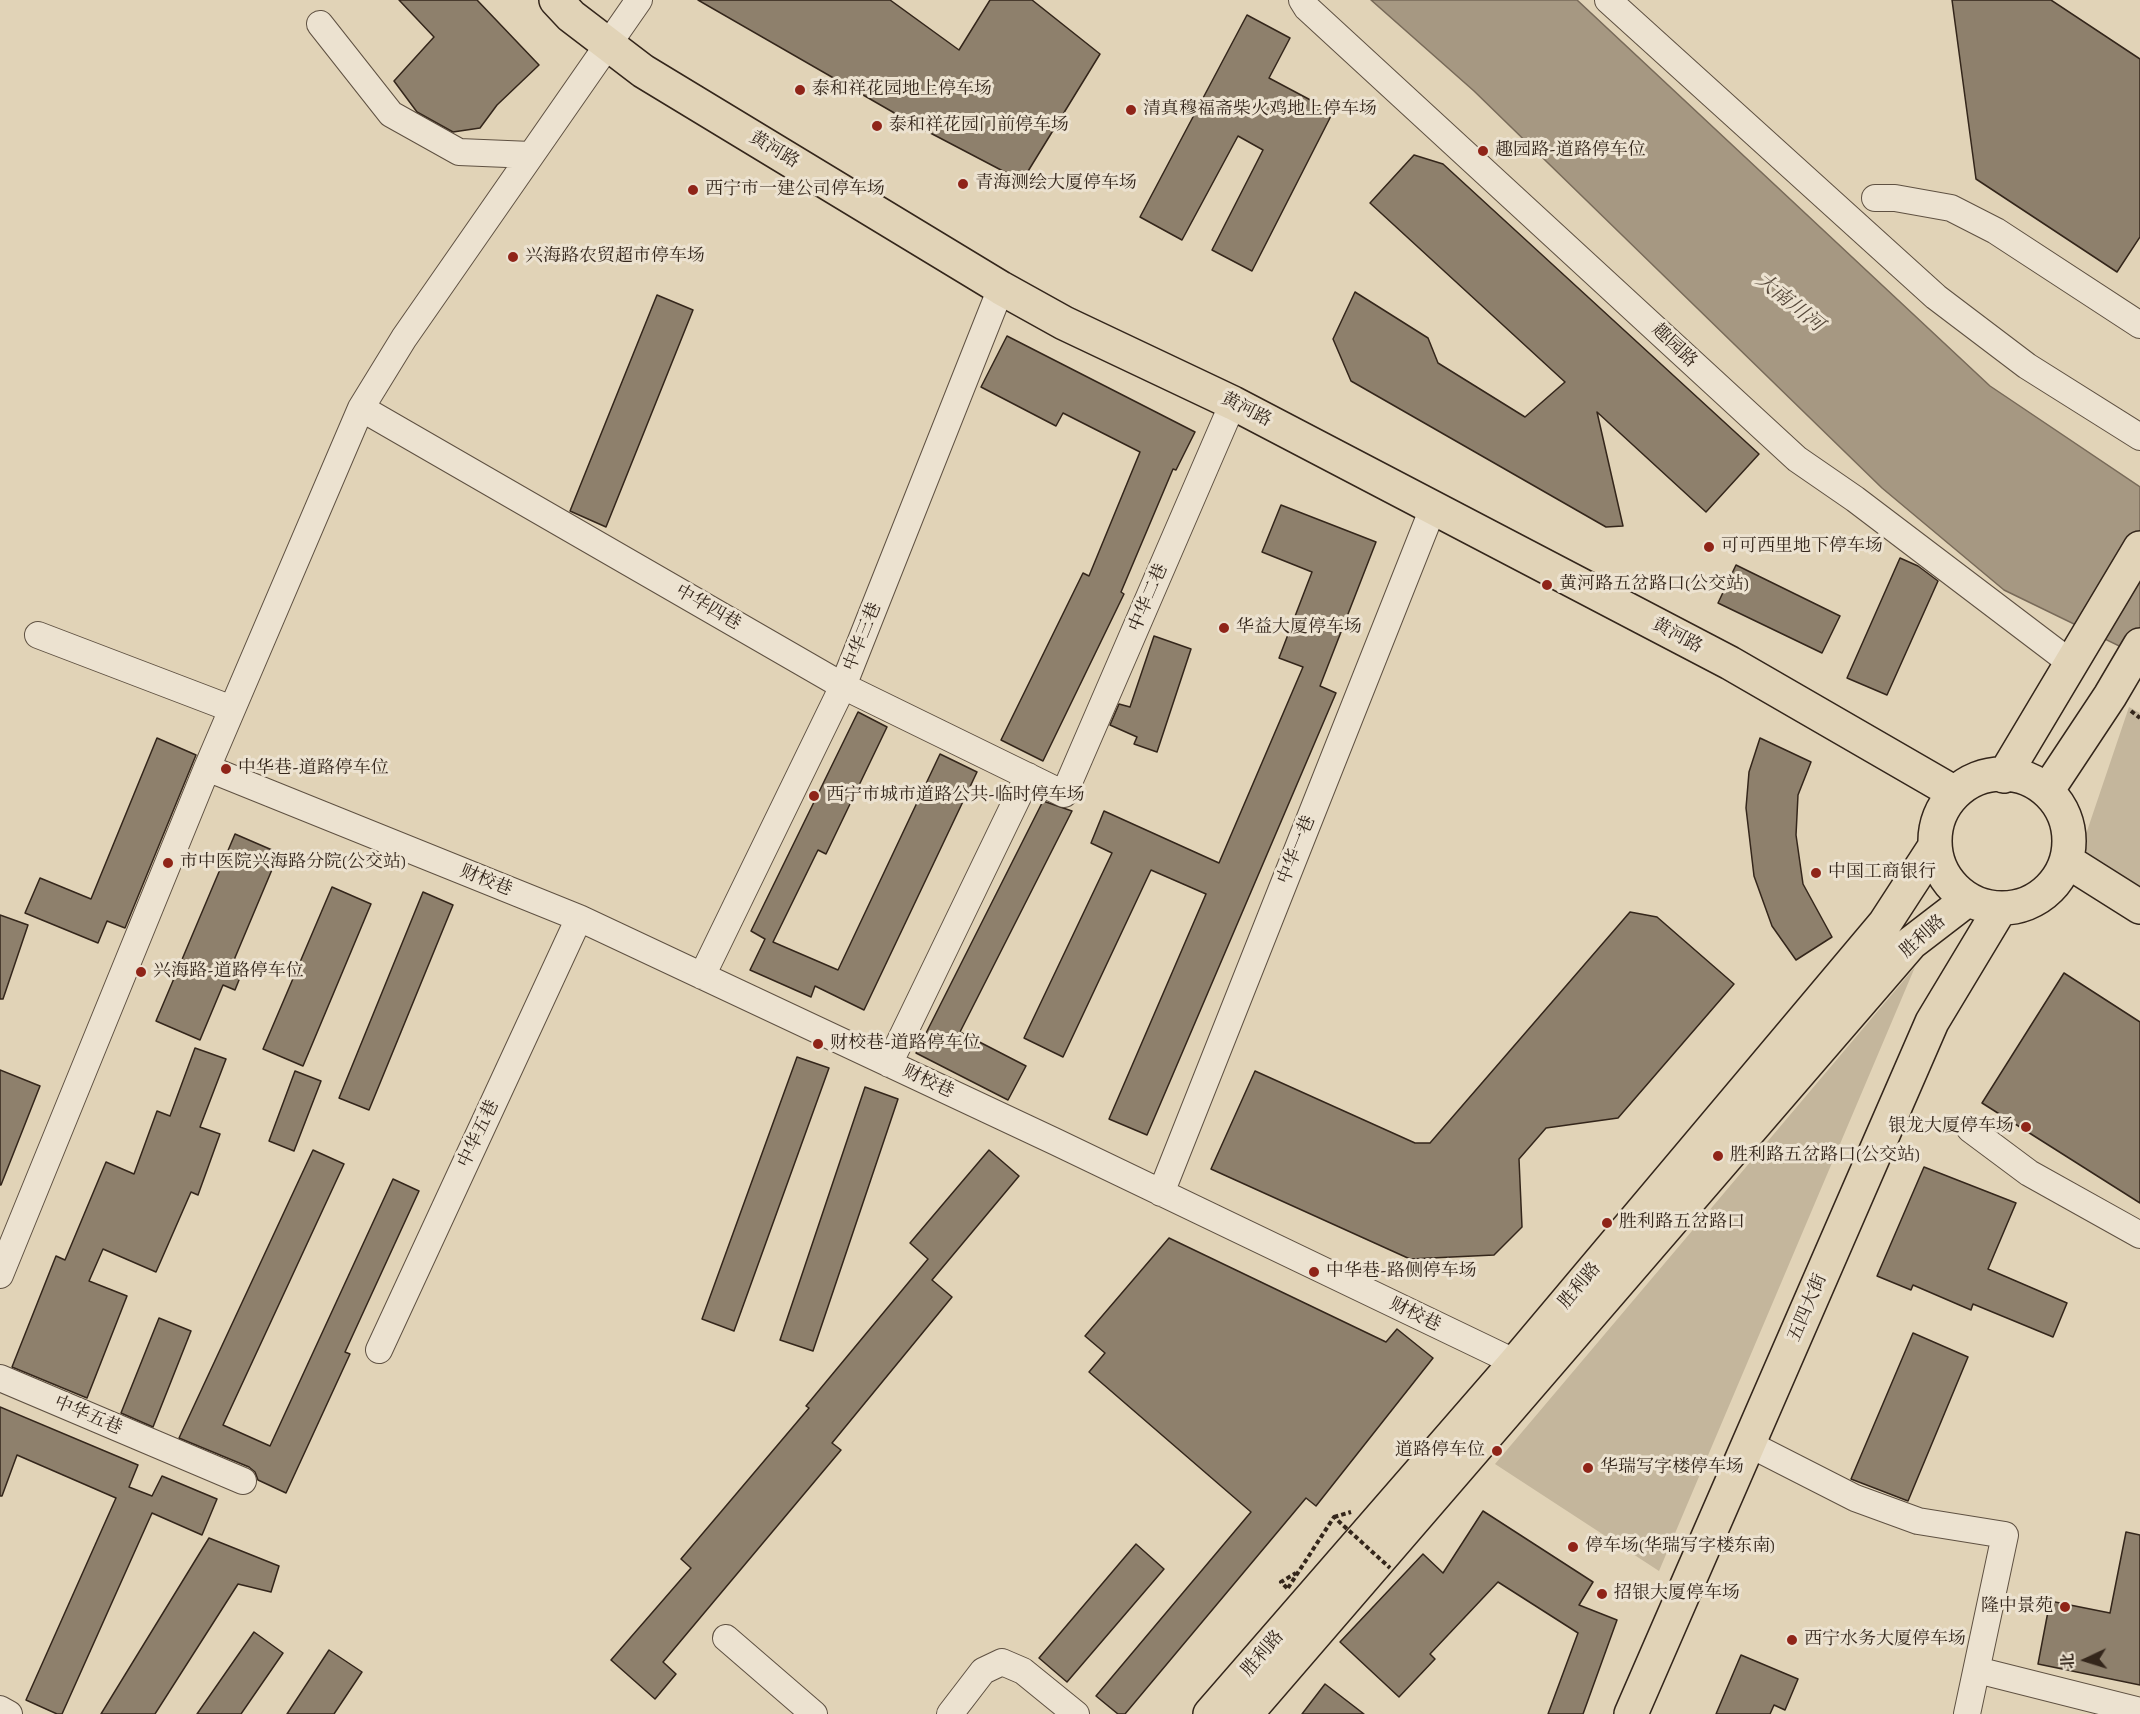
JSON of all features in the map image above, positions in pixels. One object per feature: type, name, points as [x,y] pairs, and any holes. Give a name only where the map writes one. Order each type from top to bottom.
[{"type":"main road","name":"黄河路","points":[[556,0],[571,16],[643,71],[1001,288],[1064,323],[1233,403],[1730,663],[1955,793]]},
{"type":"main road","points":[[2004,776],[2140,548]]},
{"type":"main road","points":[[2047,791],[2140,645]]},
{"type":"main road","points":[[1993,774],[2004,776],[2016,775],[2047,791],[2060,806],[2068,828],[2067,861],[2051,889],[2032,903],[2000,909],[1967,900],[1946,879],[1935,846],[1937,823],[1955,793],[1979,778],[1993,774]]},
{"type":"main road","name":"胜利路","points":[[1246,1714],[1528,1369],[1885,923],[1935,846]]},
{"type":"main road","points":[[2067,861],[2140,907]]},
{"type":"main road","name":"胜利路","points":[[1210,1714],[1528,1369],[1911,943],[1967,900]]},
{"type":"main road","name":"五四大街","points":[[1632,1714],[1932,1022],[2000,909]]},
{"type":"street","points":[[0,1275],[207,768],[361,408],[404,338],[639,0]]},
{"type":"street","name":"趣园路","points":[[1302,0],[1307,8],[1797,459],[2075,655]]},
{"type":"street","points":[[1608,0],[1936,297],[2027,366],[2140,437]]},
{"type":"street","points":[[320,24],[391,114],[459,152],[531,155]]},
{"type":"street","points":[[1875,198],[1895,198],[1951,208],[1996,231],[2140,325]]},
{"type":"street","name":"中华三巷","points":[[702,976],[843,686],[1001,288]]},
{"type":"street","name":"中华二巷","points":[[1064,794],[1233,403]]},
{"type":"street","name":"中华四巷","points":[[361,408],[843,686],[1064,794]]},
{"type":"street","name":"中华一巷","points":[[1161,1192],[1433,508]]},
{"type":"street","points":[[38,635],[232,709]]},
{"type":"street","name":"财校巷","points":[[207,768],[579,918],[1161,1192],[1528,1369]]},
{"type":"street","points":[[889,1064],[1028,776]]},
{"type":"street","name":"中华五巷","points":[[379,1350],[579,918]]},
{"type":"street","points":[[1970,1129],[2029,1173],[2140,1235]]},
{"type":"street","name":"中华五巷","points":[[0,1378],[243,1481]]},
{"type":"street","points":[[1749,1444],[1855,1498],[1918,1521],[2005,1535],[1967,1714]]},
{"type":"street","points":[[726,1638],[814,1714]]},
{"type":"street","points":[[950,1714],[983,1671],[1002,1662],[1023,1671],[1076,1714]]},
{"type":"street","points":[[1977,1670],[2140,1711]]},
{"type":"street","points":[[0,1709],[9,1714]]},
{"type":"path","points":[[1288,1588],[1334,1517],[1390,1568]]},
{"type":"shaded area","points":[[2129,707],[2140,713],[2140,895],[2085,863],[2085,837]]},
{"type":"shaded area","points":[[1915,967],[1659,1571],[1495,1464]]},
{"type":"water","name":"大南川河","points":[[1371,0],[1577,0],[1990,386],[2140,487],[2140,656],[2004,590],[1882,488],[1474,91]]},
{"type":"building","points":[[399,0],[477,0],[539,65],[497,105],[480,128],[453,132],[417,112],[394,81],[434,37]]},
{"type":"building","points":[[698,0],[890,0],[959,50],[990,0],[1032,0],[1100,54],[1022,181],[917,126]]},
{"type":"building","points":[[1952,0],[2051,0],[2140,59],[2140,237],[2117,272],[1976,179]]},
{"type":"building","points":[[1247,15],[1290,38],[1269,78],[1333,112],[1252,271],[1212,250],[1263,150],[1238,136],[1182,240],[1140,217]]},
{"type":"building","points":[[1414,155],[1443,164],[1759,454],[1706,512],[1597,412],[1623,526],[1606,527],[1351,381],[1333,339],[1355,292],[1428,338],[1438,363],[1525,417],[1565,382],[1370,203]]},
{"type":"building","points":[[657,295],[693,310],[606,527],[570,511]]},
{"type":"building","points":[[1007,336],[1195,432],[1176,470],[1173,469],[1121,592],[1124,594],[1043,761],[1001,740],[1083,573],[1089,576],[1140,452],[1063,413],[1056,426],[981,387]]},
{"type":"building","points":[[1281,505],[1376,542],[1320,686],[1336,693],[1147,1135],[1109,1119],[1206,894],[1151,870],[1063,1057],[1024,1038],[1112,853],[1091,843],[1104,811],[1219,863],[1303,667],[1279,658],[1312,572],[1262,552]]},
{"type":"building","points":[[1900,558],[1918,566],[1938,581],[1887,695],[1847,678]]},
{"type":"building","points":[[1736,565],[1840,616],[1822,653],[1718,603]]},
{"type":"building","points":[[1154,636],[1191,649],[1157,752],[1134,744],[1137,737],[1110,725],[1119,704],[1130,707]]},
{"type":"building","points":[[858,712],[887,727],[826,854],[818,850],[773,942],[838,970],[940,754],[977,772],[864,1010],[815,986],[811,997],[750,970],[765,939],[751,931]]},
{"type":"building","points":[[157,738],[196,755],[125,928],[107,921],[98,943],[25,913],[40,878],[91,899]]},
{"type":"building","points":[[1760,738],[1811,762],[1798,795],[1796,835],[1803,884],[1832,937],[1796,960],[1772,926],[1754,876],[1746,808],[1749,772]]},
{"type":"building","points":[[1043,801],[1072,811],[960,1032],[1026,1066],[1008,1100],[916,1053]]},
{"type":"building","points":[[235,834],[279,853],[234,960],[245,965],[235,990],[223,985],[200,1040],[156,1021]]},
{"type":"building","points":[[332,887],[371,904],[303,1066],[263,1049]]},
{"type":"building","points":[[423,892],[453,905],[369,1110],[339,1098]]},
{"type":"building","points":[[1630,912],[1657,917],[1734,984],[1618,1118],[1546,1128],[1519,1159],[1522,1227],[1494,1255],[1410,1259],[1211,1169],[1255,1071],[1415,1143],[1430,1143]]},
{"type":"building","points":[[0,915],[28,925],[3,999],[0,999]]},
{"type":"building","points":[[2064,973],[2140,1022],[2140,1203],[1982,1103]]},
{"type":"building","points":[[195,1048],[226,1059],[200,1127],[220,1134],[198,1195],[191,1192],[156,1272],[103,1249],[89,1281],[127,1296],[87,1398],[12,1367],[56,1256],[65,1260],[106,1162],[134,1174],[157,1111],[170,1116]]},
{"type":"building","points":[[797,1057],[829,1068],[734,1331],[702,1319]]},
{"type":"building","points":[[0,1070],[40,1086],[1,1185],[0,1185]]},
{"type":"building","points":[[295,1071],[321,1081],[294,1151],[269,1141]]},
{"type":"building","points":[[865,1087],[898,1099],[813,1351],[780,1340]]},
{"type":"building","points":[[313,1150],[344,1164],[223,1425],[270,1446],[393,1179],[419,1191],[345,1352],[350,1354],[286,1493],[258,1480],[255,1472],[249,1467],[179,1438]]},
{"type":"building","points":[[989,1150],[1019,1176],[932,1280],[952,1297],[832,1443],[841,1450],[663,1662],[676,1674],[655,1699],[611,1660],[691,1568],[681,1559],[809,1408],[806,1406],[928,1259],[910,1243]]},
{"type":"building","points":[[1924,1167],[2016,1203],[1988,1269],[2067,1303],[2053,1337],[1973,1304],[1971,1310],[1913,1285],[1911,1290],[1877,1276]]},
{"type":"building","points":[[1169,1238],[1386,1342],[1397,1329],[1433,1358],[1316,1506],[1306,1498],[1125,1714],[1118,1714],[1096,1696],[1251,1512],[1089,1372],[1105,1353],[1085,1336]]},
{"type":"building","points":[[159,1318],[191,1331],[153,1427],[121,1413]]},
{"type":"building","points":[[1913,1333],[1968,1357],[1908,1501],[1851,1479]]},
{"type":"building","points":[[0,1407],[138,1465],[129,1487],[152,1496],[162,1476],[217,1499],[202,1535],[152,1513],[62,1714],[57,1714],[26,1700],[116,1498],[17,1455],[2,1496],[0,1496]]},
{"type":"building","points":[[1483,1511],[1593,1582],[1579,1605],[1617,1620],[1583,1714],[1548,1714],[1578,1633],[1498,1582],[1430,1654],[1435,1659],[1399,1697],[1340,1642],[1423,1554],[1443,1573]]},
{"type":"building","name":"隆中景苑","points":[[2126,1532],[2140,1535],[2140,1685],[2038,1664],[2050,1601],[2110,1613]]},
{"type":"building","points":[[209,1538],[279,1566],[271,1592],[238,1584],[155,1714],[101,1714]]},
{"type":"building","points":[[1136,1544],[1164,1569],[1067,1682],[1039,1658]]},
{"type":"building","points":[[254,1632],[283,1653],[241,1714],[197,1714]]},
{"type":"building","points":[[329,1650],[362,1672],[334,1714],[287,1714]]},
{"type":"building","points":[[1741,1655],[1798,1679],[1785,1710],[1774,1705],[1770,1714],[1716,1714]]},
{"type":"building","points":[[1325,1684],[1364,1714],[1302,1714]]},
{"type":"place","name":"泰和祥花园地上停车场","points":[[800,90]]},
{"type":"place","name":"清真穆福斋柴火鸡地上停车场","points":[[1131,110]]},
{"type":"place","name":"泰和祥花园门前停车场","points":[[877,126]]},
{"type":"place","name":"趣园路-道路停车位","points":[[1483,151]]},
{"type":"place","name":"青海测绘大厦停车场","points":[[963,184]]},
{"type":"place","name":"西宁市一建公司停车场","points":[[693,190]]},
{"type":"place","name":"兴海路农贸超市停车场","points":[[513,257]]},
{"type":"place","name":"可可西里地下停车场","points":[[1709,547]]},
{"type":"place","name":"黄河路五岔路口(公交站)","points":[[1547,585]]},
{"type":"place","name":"华益大厦停车场","points":[[1224,628]]},
{"type":"place","name":"中华巷-道路停车位","points":[[226,769]]},
{"type":"place","name":"西宁市城市道路公共-临时停车场","points":[[814,796]]},
{"type":"place","name":"市中医院兴海路分院(公交站)","points":[[168,863]]},
{"type":"place","name":"中国工商银行","points":[[1816,873]]},
{"type":"place","name":"兴海路-道路停车位","points":[[141,972]]},
{"type":"place","name":"财校巷-道路停车位","points":[[818,1044]]},
{"type":"place","name":"银龙大厦停车场","points":[[2026,1127]]},
{"type":"place","name":"胜利路五岔路口(公交站)","points":[[1718,1156]]},
{"type":"place","name":"胜利路五岔路口","points":[[1607,1223]]},
{"type":"place","name":"中华巷-路侧停车场","points":[[1314,1272]]},
{"type":"place","name":"道路停车位","points":[[1497,1451]]},
{"type":"place","name":"华瑞写字楼停车场","points":[[1588,1468]]},
{"type":"place","name":"停车场(华瑞写字楼东南)","points":[[1573,1547]]},
{"type":"place","name":"招银大厦停车场","points":[[1602,1594]]},
{"type":"place","name":"隆中景苑","points":[[2065,1607]]},
{"type":"place","name":"西宁水务大厦停车场","points":[[1792,1640]]}]
